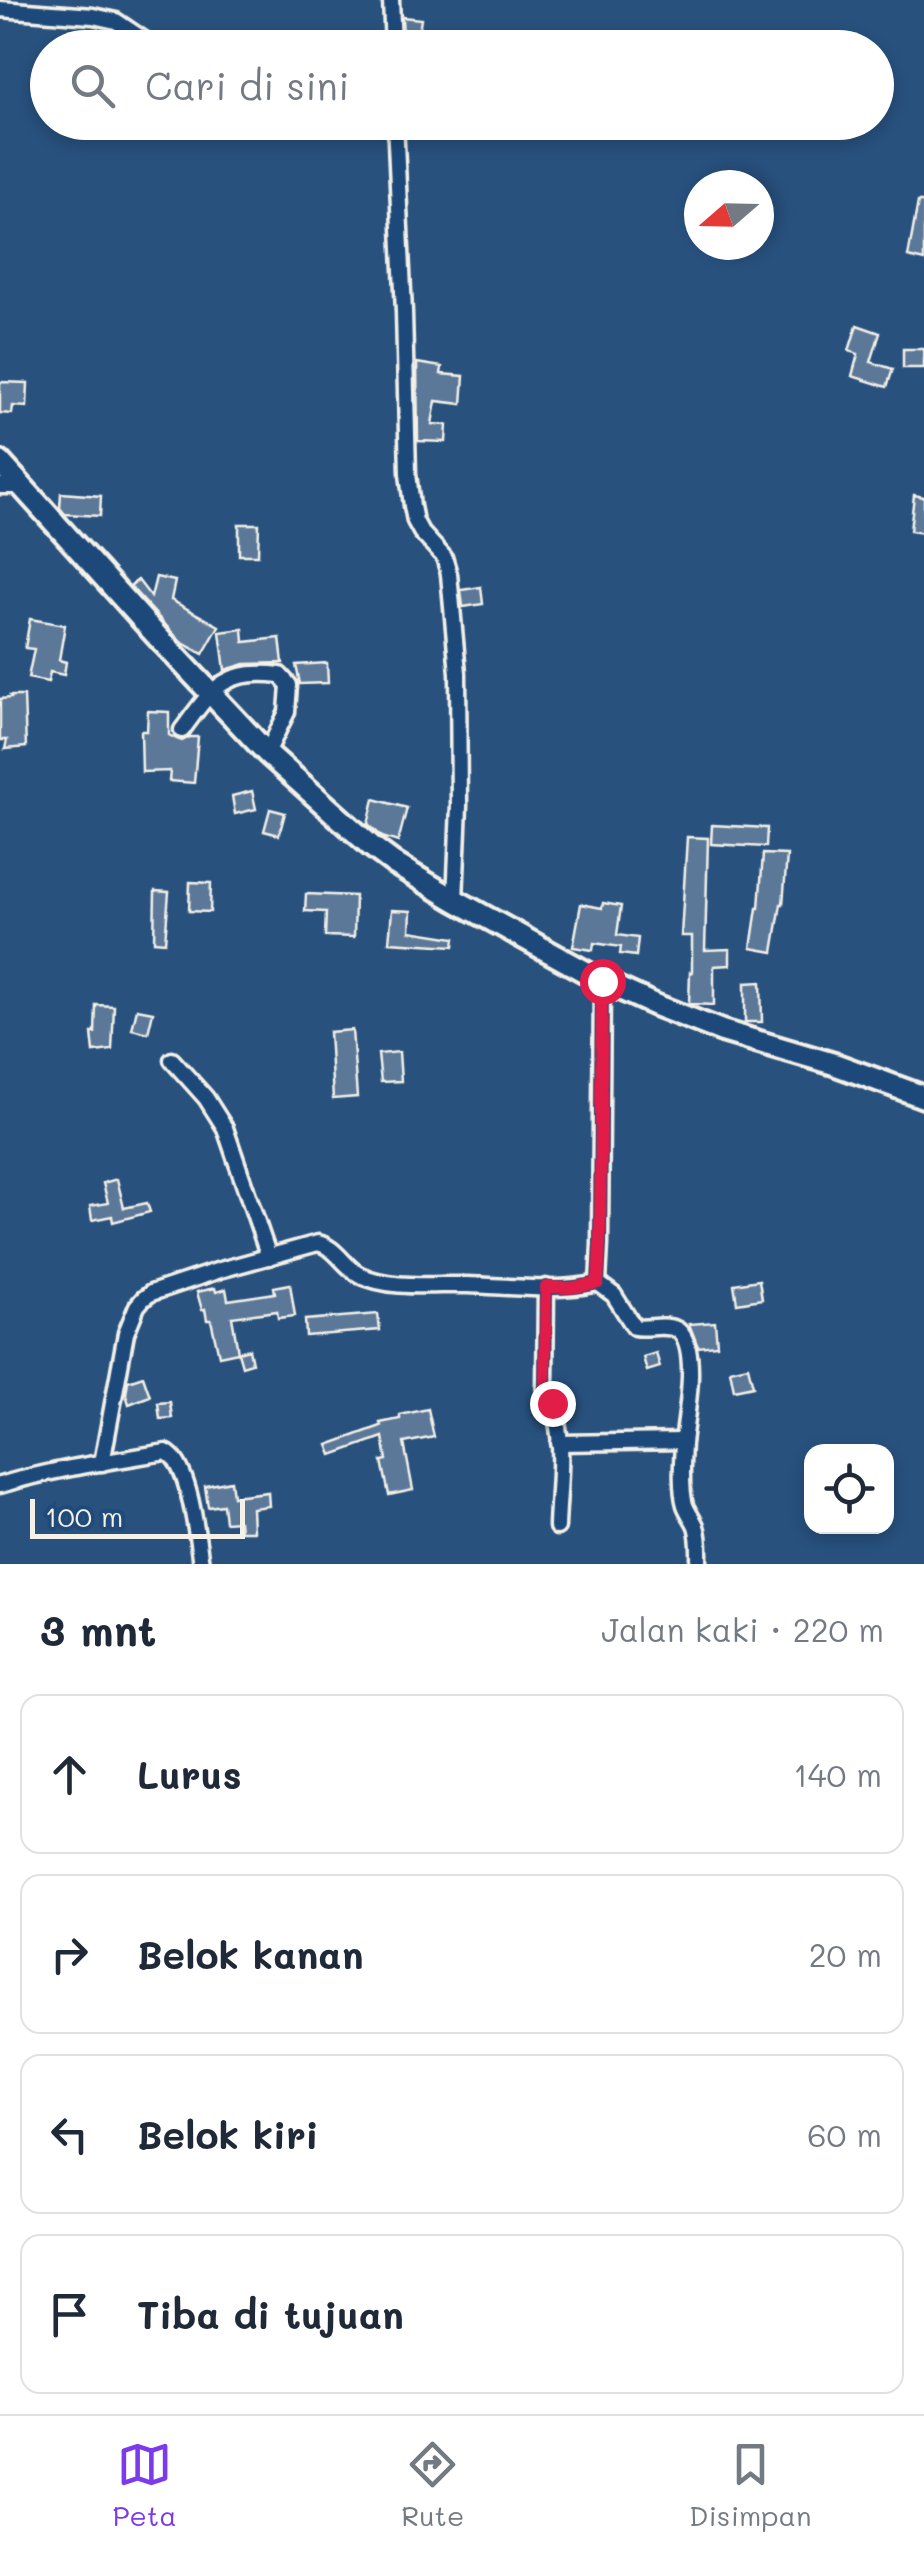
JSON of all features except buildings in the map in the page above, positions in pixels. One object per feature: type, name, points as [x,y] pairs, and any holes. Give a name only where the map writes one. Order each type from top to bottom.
[{"type":"main road","points":[[0,462],[267,753],[394,864],[602,981],[722,1031],[924,1096]]},
{"type":"street","points":[[391,0],[392,30]]},
{"type":"street","points":[[0,8],[31,5],[116,21],[129,30]]},
{"type":"street","points":[[396,140],[410,490],[415,521],[444,557],[458,673],[455,900]]},
{"type":"street","points":[[0,486],[23,486]]},
{"type":"street","points":[[182,730],[211,694],[230,678],[246,673],[280,675],[286,679],[287,712],[267,753]]},
{"type":"street","points":[[598,1283],[602,981]]},
{"type":"street","points":[[172,1060],[206,1098],[225,1128],[269,1257]]},
{"type":"street","points":[[102,1463],[126,1334],[138,1306],[151,1293],[318,1242],[328,1246],[360,1275],[381,1281],[570,1288],[598,1283]]},
{"type":"street","points":[[598,1283],[618,1301],[634,1327],[672,1328],[685,1340],[688,1416],[683,1441],[684,1502],[698,1534],[699,1564]]},
{"type":"street","points":[[546,1287],[545,1391],[559,1423],[557,1527]]},
{"type":"street","points":[[559,1444],[683,1441]]},
{"type":"street","points":[[0,1485],[166,1452],[174,1456],[191,1504],[200,1564]]},
{"type":"route","points":[[552,1403],[545,1391],[546,1287],[598,1283],[602,981]]}]
